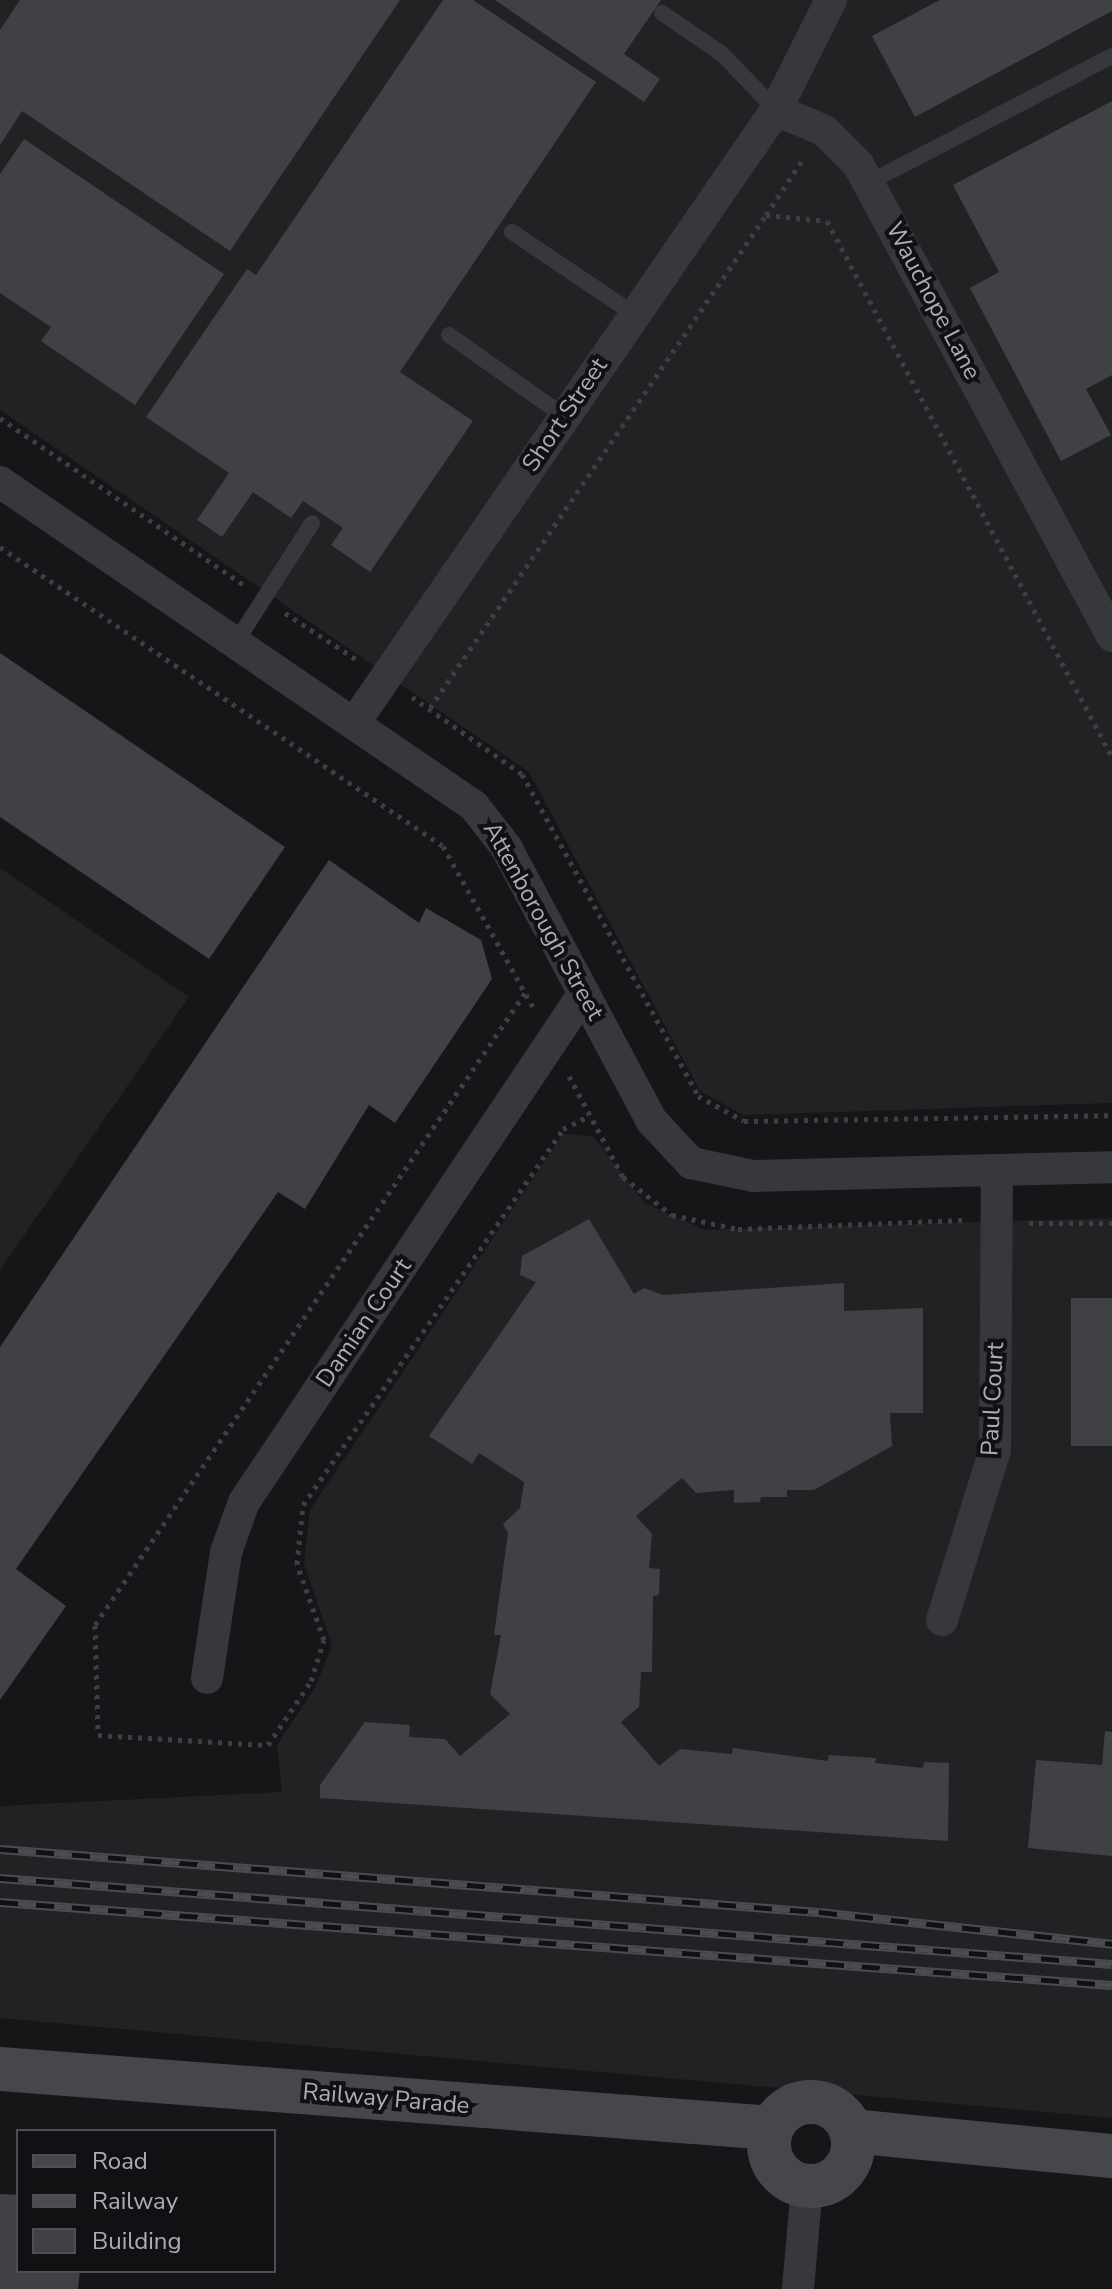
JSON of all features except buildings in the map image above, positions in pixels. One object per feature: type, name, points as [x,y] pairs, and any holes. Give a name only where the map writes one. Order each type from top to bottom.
[{"type":"main road","name":"Railway Parade","points":[[0,2069],[772,2128]]},
{"type":"main road","points":[[812,2102],[836,2110],[851,2131],[846,2167],[827,2182],[807,2186],[777,2170],[768,2143],[772,2128],[788,2109],[812,2102]]},
{"type":"main road","points":[[851,2131],[1112,2156]]},
{"type":"street","points":[[776,110],[831,0]]},
{"type":"street","name":"Wauchope Lane","points":[[776,110],[825,131],[870,182],[1112,636]]},
{"type":"street","name":"Short Street","points":[[355,722],[776,110]]},
{"type":"street","name":"Attenborough Street","points":[[0,482],[355,722],[462,797],[493,827],[661,1135],[678,1154],[706,1169],[753,1176],[1112,1167]]},
{"type":"street","name":"Damian Court","points":[[207,1678],[226,1552],[244,1502],[584,993]]},
{"type":"street","name":"Paul Court","points":[[942,1620],[995,1450],[997,1170]]},
{"type":"street","points":[[798,2289],[807,2186]]},
{"type":"lane","points":[[662,13],[722,54],[776,110]]},
{"type":"lane","points":[[870,182],[1112,56]]},
{"type":"lane","points":[[512,232],[634,314]]},
{"type":"lane","points":[[449,335],[564,416]]},
{"type":"lane","points":[[236,642],[312,523]]},
{"type":"path","points":[[430,708],[825,131]]},
{"type":"path","points":[[766,215],[827,221],[1112,757]]},
{"type":"shaded area","points":[[0,0],[1112,0],[1112,1103],[743,1115],[700,1091],[529,772],[0,410]]},
{"type":"shaded area","points":[[0,868],[189,997],[0,1270]]},
{"type":"shaded area","points":[[563,1134],[593,1136],[645,1203],[705,1230],[1112,1218],[1112,2118],[0,2018],[0,1806],[282,1792],[277,1745],[316,1686],[332,1645],[304,1564],[310,1510]]},
{"type":"railway","points":[[0,1849],[819,1912],[1112,1944]]},
{"type":"railway","points":[[0,1878],[1112,1964]]},
{"type":"railway","points":[[0,1902],[1112,1985]]}]
